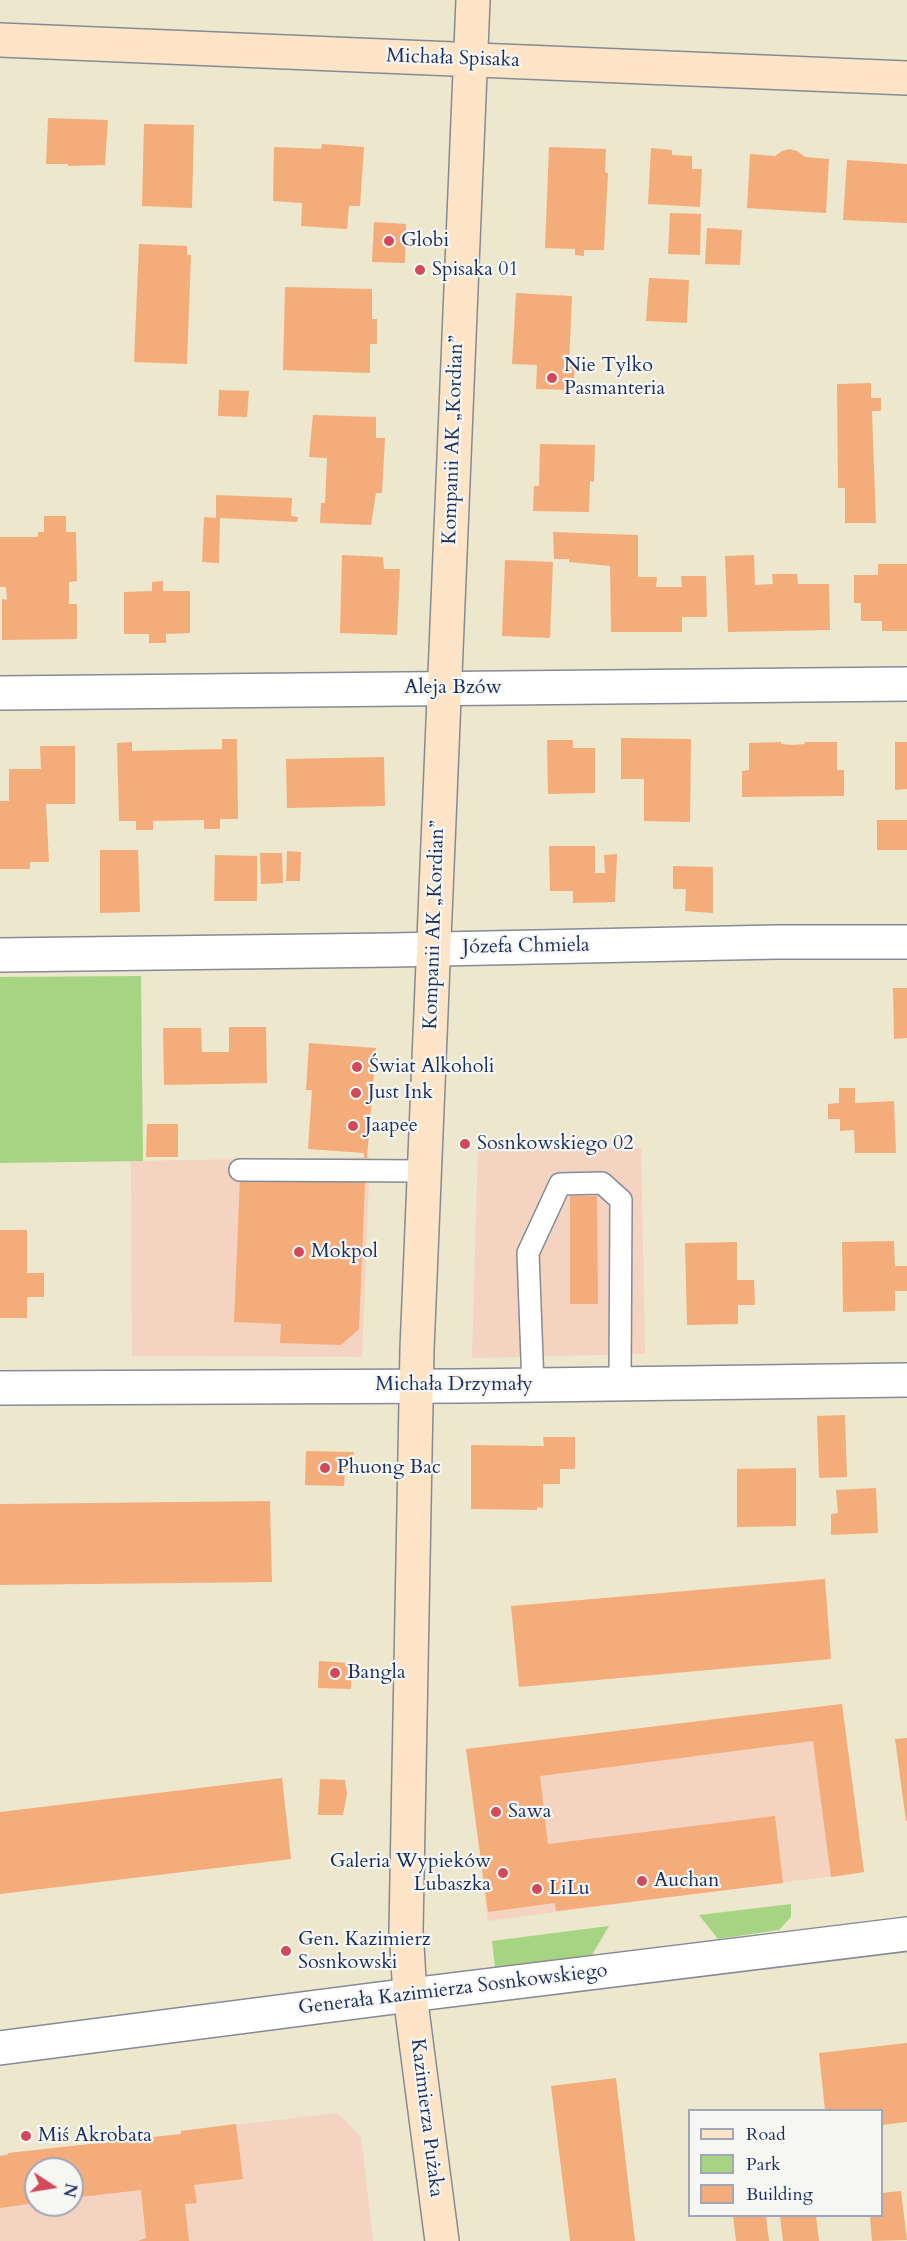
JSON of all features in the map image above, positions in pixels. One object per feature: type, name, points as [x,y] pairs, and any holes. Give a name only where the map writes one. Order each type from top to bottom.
[{"type":"street","name":"Kompanii AK „Kordian”","points":[[410,1995],[406,1930],[416,1386],[473,0]]},
{"type":"street","name":"Michała Spisaka","points":[[0,40],[907,78]]},
{"type":"street","name":"Aleja Bzów","points":[[0,693],[907,684]]},
{"type":"street","name":"Józefa Chmiela","points":[[0,955],[766,942],[907,942]]},
{"type":"street","name":"Michała Drzymały","points":[[0,1388],[907,1380]]},
{"type":"street","name":"Generała Kazimierza Sosnkowskiego","points":[[0,2048],[907,1934]]},
{"type":"street","name":"Kazimierza Pużaka","points":[[410,1995],[441,2241]]},
{"type":"lane","points":[[240,1170],[425,1171]]},
{"type":"lane","points":[[533,1385],[528,1253],[560,1184],[602,1183],[621,1200],[620,1384]]},
{"type":"shaded area","points":[[641,1148],[645,1354],[472,1358],[478,1149]]},
{"type":"shaded area","points":[[370,1157],[362,1357],[132,1356],[131,1161]]},
{"type":"shaded area","points":[[842,1704],[864,1872],[488,1921],[466,1749]]},
{"type":"shaded area","points":[[338,2113],[361,2137],[373,2241],[0,2241],[0,2156],[8,2153],[180,2134],[181,2131]]},
{"type":"green space","points":[[141,976],[143,1161],[0,1163],[0,977]]},
{"type":"green space","points":[[791,1904],[791,1917],[779,1930],[718,1939],[699,1915]]},
{"type":"green space","points":[[609,1926],[592,1955],[495,1967],[492,1941]]},
{"type":"building","points":[[48,118],[108,120],[105,165],[46,164]]},
{"type":"building","points":[[144,124],[194,125],[192,208],[142,206]]},
{"type":"building","points":[[322,144],[364,147],[360,206],[349,206],[347,229],[301,226],[302,203],[273,201],[274,147],[321,149]]},
{"type":"building","points":[[549,147],[606,149],[605,172],[608,173],[604,250],[584,250],[584,256],[575,255],[575,249],[545,248]]},
{"type":"building","points":[[651,148],[672,150],[672,155],[692,156],[692,169],[702,169],[700,207],[648,204]]},
{"type":"building","points":[[790,149],[805,157],[829,159],[826,213],[747,208],[750,154],[775,156]]},
{"type":"building","points":[[847,160],[907,164],[907,223],[843,220]]},
{"type":"building","points":[[670,213],[701,214],[700,255],[668,254]]},
{"type":"building","points":[[374,222],[406,224],[405,263],[372,262]]},
{"type":"building","points":[[707,228],[742,230],[740,265],[705,264]]},
{"type":"building","points":[[139,244],[187,246],[187,255],[191,255],[187,364],[134,362]]},
{"type":"building","points":[[649,278],[689,280],[687,323],[646,321]]},
{"type":"building","points":[[285,287],[372,289],[372,319],[377,319],[377,344],[370,344],[370,373],[283,370]]},
{"type":"building","points":[[516,293],[572,296],[569,365],[575,365],[573,390],[536,389],[537,365],[512,364]]},
{"type":"building","points":[[871,383],[871,398],[881,398],[881,411],[872,411],[876,523],[845,523],[845,488],[838,488],[837,384]]},
{"type":"building","points":[[219,390],[249,391],[247,417],[218,416]]},
{"type":"building","points":[[313,415],[376,417],[376,438],[385,438],[382,493],[376,493],[371,525],[320,523],[321,503],[325,503],[327,458],[309,457]]},
{"type":"building","points":[[540,444],[595,445],[594,482],[590,481],[589,512],[533,511],[534,486],[539,486]]},
{"type":"building","points":[[216,495],[292,498],[291,516],[298,517],[297,522],[220,518],[219,563],[202,562],[204,517],[216,518]]},
{"type":"building","points":[[44,516],[66,516],[66,532],[76,532],[77,581],[69,582],[69,604],[77,604],[77,639],[2,640],[2,599],[7,600],[6,587],[0,587],[0,537],[38,537],[38,532],[44,532]]},
{"type":"building","points":[[553,532],[638,535],[638,577],[657,577],[656,587],[682,587],[681,576],[706,576],[707,617],[682,617],[682,632],[611,632],[610,566],[569,562],[569,559],[554,559]]},
{"type":"building","points":[[342,555],[383,557],[384,569],[400,569],[397,635],[340,633]]},
{"type":"building","points":[[754,555],[755,585],[773,584],[772,574],[797,574],[798,584],[829,584],[830,630],[728,632],[725,556]]},
{"type":"building","points":[[505,560],[553,562],[550,638],[502,636]]},
{"type":"building","points":[[878,564],[907,564],[907,631],[882,631],[882,621],[861,621],[861,603],[854,603],[854,575],[878,575]]},
{"type":"building","points":[[163,581],[163,591],[190,591],[190,633],[166,634],[166,643],[149,643],[149,634],[124,634],[124,592],[152,591],[152,582]]},
{"type":"building","points":[[621,738],[691,739],[690,822],[644,821],[644,779],[621,779]]},
{"type":"building","points":[[222,739],[237,739],[238,819],[220,819],[220,829],[204,829],[204,820],[153,821],[153,830],[136,830],[136,821],[119,821],[117,743],[132,742],[132,751],[222,749]]},
{"type":"building","points":[[547,740],[573,740],[573,748],[595,748],[595,793],[548,794]]},
{"type":"building","points":[[781,742],[781,744],[793,745],[805,744],[804,742],[837,742],[837,770],[844,770],[844,796],[742,797],[742,771],[749,770],[749,743]]},
{"type":"building","points":[[895,742],[907,742],[907,789],[895,790]]},
{"type":"building","points":[[40,746],[75,746],[75,804],[46,804],[49,862],[30,862],[30,869],[0,869],[0,801],[9,801],[9,769],[41,769]]},
{"type":"building","points":[[384,757],[385,806],[287,808],[286,759]]},
{"type":"building","points":[[877,820],[907,820],[907,850],[877,850]]},
{"type":"building","points":[[549,846],[595,846],[595,873],[605,873],[604,855],[617,854],[615,902],[573,903],[573,891],[550,891]]},
{"type":"building","points":[[100,850],[138,850],[140,912],[100,913]]},
{"type":"building","points":[[287,851],[301,852],[300,881],[286,881]]},
{"type":"building","points":[[260,853],[282,853],[283,883],[261,884]]},
{"type":"building","points":[[215,855],[257,856],[257,901],[214,901]]},
{"type":"building","points":[[673,866],[713,867],[713,913],[685,911],[686,889],[673,889]]},
{"type":"building","points":[[893,988],[907,988],[907,1038],[894,1039]]},
{"type":"building","points":[[229,1027],[266,1027],[267,1083],[164,1085],[163,1028],[201,1028],[202,1052],[229,1052]]},
{"type":"building","points":[[309,1043],[376,1048],[367,1158],[364,1158],[364,1153],[308,1149],[312,1090],[306,1090]]},
{"type":"building","points":[[839,1088],[855,1088],[855,1103],[894,1101],[896,1153],[855,1153],[854,1130],[840,1131],[840,1119],[828,1119],[828,1104],[839,1103]]},
{"type":"building","points":[[147,1124],[178,1124],[178,1157],[146,1157]]},
{"type":"building","name":"Mokpol","points":[[240,1178],[365,1182],[359,1329],[341,1345],[280,1343],[281,1324],[234,1322]]},
{"type":"building","points":[[570,1196],[597,1196],[598,1304],[570,1304]]},
{"type":"building","points":[[0,1230],[27,1230],[27,1273],[44,1273],[44,1297],[27,1297],[27,1318],[0,1318]]},
{"type":"building","points":[[894,1241],[895,1266],[907,1266],[907,1291],[895,1291],[895,1311],[843,1312],[842,1242]]},
{"type":"building","points":[[737,1242],[737,1280],[754,1280],[755,1305],[738,1305],[738,1324],[687,1325],[685,1243]]},
{"type":"building","points":[[845,1415],[847,1477],[819,1478],[817,1416]]},
{"type":"building","points":[[543,1437],[575,1437],[575,1469],[560,1469],[560,1484],[543,1484],[543,1508],[537,1507],[537,1510],[471,1509],[471,1445],[544,1446]]},
{"type":"building","points":[[306,1451],[354,1452],[353,1470],[345,1470],[344,1486],[305,1485]]},
{"type":"building","points":[[796,1468],[796,1526],[737,1527],[737,1469]]},
{"type":"building","points":[[876,1488],[878,1533],[831,1535],[831,1514],[838,1513],[836,1490]]},
{"type":"building","points":[[270,1501],[272,1582],[0,1585],[0,1504]]},
{"type":"building","points":[[825,1579],[831,1659],[519,1687],[511,1606]]},
{"type":"building","points":[[319,1661],[352,1663],[351,1689],[318,1688]]},
{"type":"building","points":[[842,1704],[864,1872],[831,1877],[813,1741],[540,1776],[548,1844],[775,1816],[783,1883],[556,1911],[555,1903],[488,1912],[466,1749]]},
{"type":"building","points":[[907,1738],[907,1821],[906,1821],[895,1739]]},
{"type":"building","points":[[282,1778],[291,1859],[0,1894],[0,1812]]},
{"type":"building","points":[[320,1779],[345,1780],[347,1794],[343,1815],[318,1815]]},
{"type":"building","points":[[907,2043],[907,2122],[883,2125],[883,2109],[825,2109],[819,2053]]},
{"type":"building","points":[[616,2078],[635,2241],[570,2241],[551,2086]]},
{"type":"building","points":[[236,2124],[243,2179],[194,2185],[197,2203],[185,2204],[189,2241],[138,2241],[146,2238],[141,2190],[84,2197],[84,2157],[24,2157],[24,2205],[0,2208],[0,2156],[8,2155],[8,2153],[181,2134],[181,2131]]},
{"type":"building","points":[[901,2191],[907,2240],[872,2241],[870,2217],[883,2217],[883,2193]]},
{"type":"building","points":[[733,2217],[766,2217],[769,2241],[736,2241]]},
{"type":"building","points":[[780,2217],[816,2217],[819,2241],[783,2241]]},
{"type":"place","name":"Globi","points":[[389,241]]},
{"type":"place","name":"Spisaka 01","points":[[420,270]]},
{"type":"place","name":"Nie Tylko Pasmanteria","points":[[552,378]]},
{"type":"place","name":"Świat Alkoholi","points":[[357,1067]]},
{"type":"place","name":"Just Ink","points":[[356,1093]]},
{"type":"place","name":"Jaapee","points":[[353,1126]]},
{"type":"place","name":"Sosnkowskiego 02","points":[[465,1144]]},
{"type":"place","name":"Mokpol","points":[[299,1252]]},
{"type":"place","name":"Phuong Bac","points":[[325,1468]]},
{"type":"place","name":"Bangla","points":[[335,1673]]},
{"type":"place","name":"Sawa","points":[[496,1812]]},
{"type":"place","name":"Galeria Wypieków Lubaszka","points":[[503,1873]]},
{"type":"place","name":"Auchan","points":[[642,1881]]},
{"type":"place","name":"LiLu","points":[[537,1889]]},
{"type":"place","name":"Gen. Kazimierz Sosnkowski","points":[[286,1951]]},
{"type":"place","name":"Miś Akrobata","points":[[26,2136]]}]
